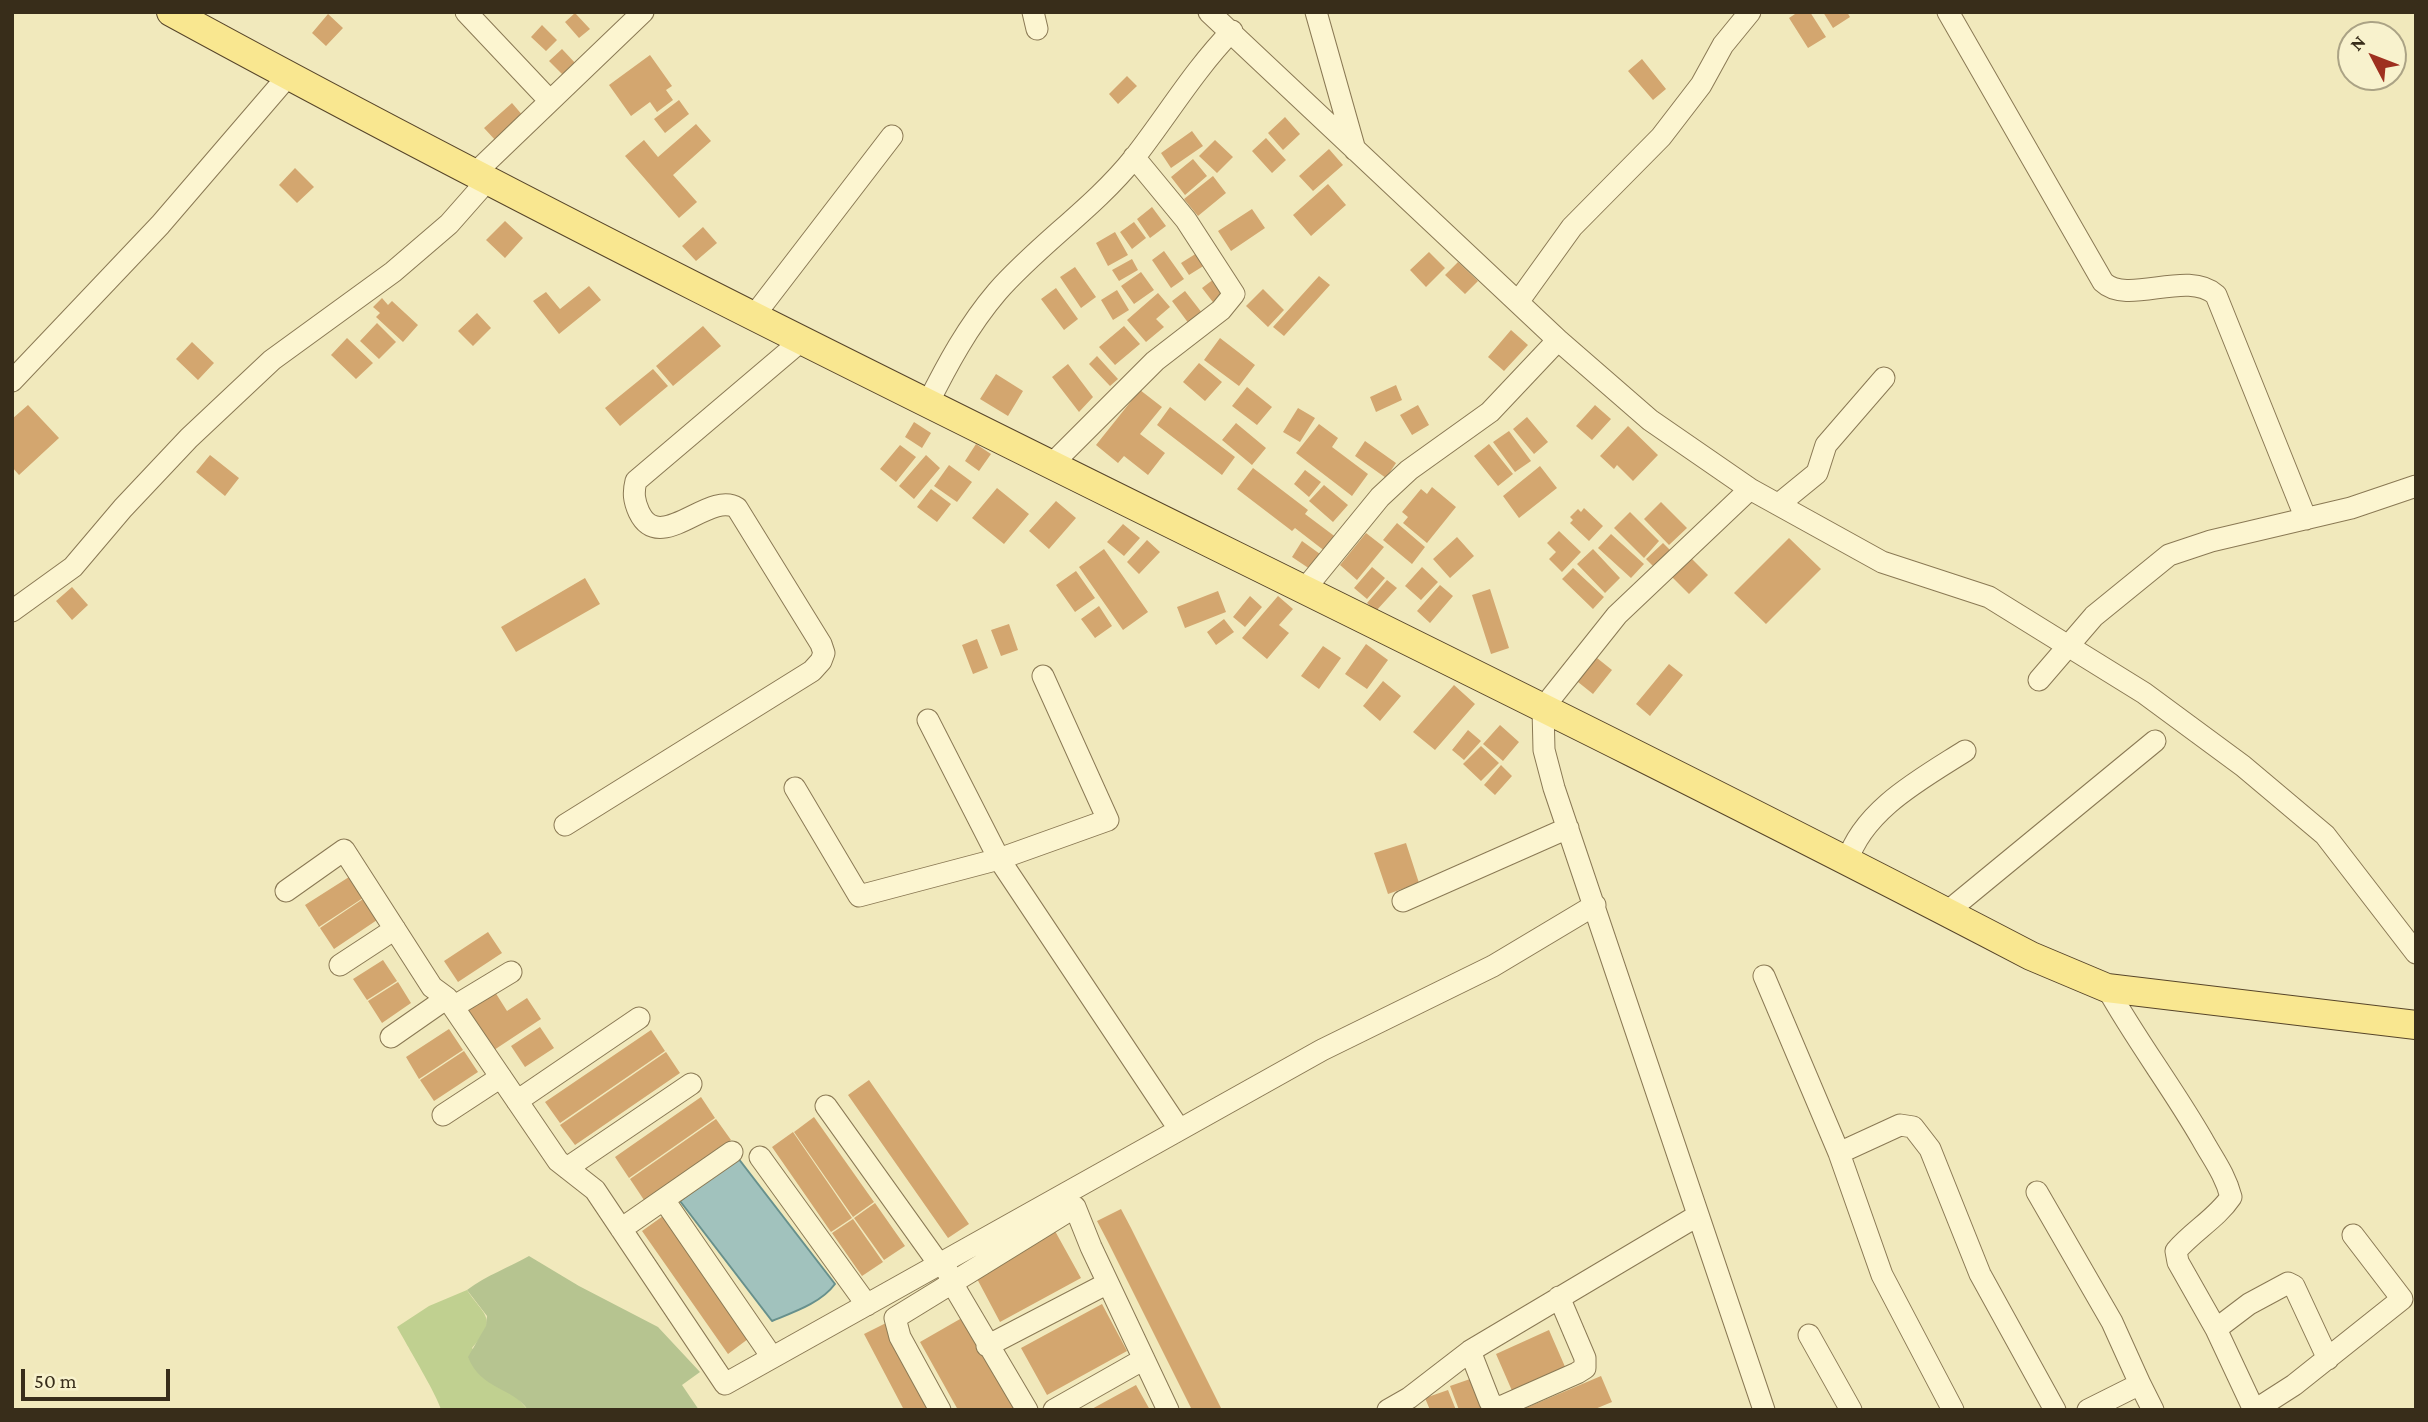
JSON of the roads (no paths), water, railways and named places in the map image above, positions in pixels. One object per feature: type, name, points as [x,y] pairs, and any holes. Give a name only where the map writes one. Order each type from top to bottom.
[{"type":"main road","points":[[171,12],[479,178],[752,317],[1543,708],[2031,956],[2107,988],[2416,1025]]},
{"type":"street","points":[[466,12],[550,101]]},
{"type":"street","points":[[12,611],[73,567],[180,448],[272,360],[393,272],[449,224],[479,178],[550,101],[643,12]]},
{"type":"street","points":[[1209,12],[1558,340],[1650,420],[1750,489],[1882,562],[1989,597],[2144,693],[2243,766],[2325,835],[2416,953]]},
{"type":"street","points":[[1316,12],[1355,149]]},
{"type":"street","points":[[1518,302],[1572,227],[1661,137],[1701,85],[1723,45],[1749,12]]},
{"type":"street","points":[[1948,12],[2103,282],[2116,289],[2203,285],[2216,295],[2306,519]]},
{"type":"street","points":[[927,405],[972,324],[999,290],[1095,200],[1134,157],[1171,103],[1232,32]]},
{"type":"street","points":[[12,381],[152,234],[288,76]]},
{"type":"street","points":[[752,317],[892,136]]},
{"type":"street","points":[[1051,465],[1155,361],[1220,310],[1234,295],[1186,220],[1134,157]]},
{"type":"street","points":[[1304,590],[1380,498],[1409,470],[1490,412],[1558,340]]},
{"type":"street","points":[[565,825],[758,706],[812,671],[821,661],[824,653],[821,644],[737,508],[722,504],[666,528],[651,525],[642,517],[633,494],[636,481],[801,341]]},
{"type":"street","points":[[1779,504],[1817,473],[1826,445],[1884,378]]},
{"type":"street","points":[[2039,680],[2094,616],[2169,555],[2211,541],[2306,519],[2416,486]]},
{"type":"street","points":[[1750,489],[1617,615],[1543,708],[1545,750],[1569,828],[1697,1216],[1765,1410]]},
{"type":"street","points":[[796,788],[859,896],[999,859],[1108,820],[1043,676]]},
{"type":"street","points":[[928,720],[999,859],[1179,1129]]},
{"type":"street","points":[[1947,912],[2155,741]]},
{"type":"street","points":[[1847,862],[1852,845],[1864,828],[1907,788],[1965,751]]},
{"type":"street","points":[[1403,901],[1569,828]]},
{"type":"street","points":[[286,891],[344,850],[432,986],[450,1002],[558,1161],[595,1191],[725,1384],[942,1263],[1074,1197]]},
{"type":"street","points":[[940,1410],[895,1327],[895,1318],[900,1312],[952,1283],[1074,1197],[1179,1129],[1322,1050],[1493,966],[1595,905]]},
{"type":"street","points":[[341,965],[395,929]]},
{"type":"street","points":[[391,1037],[450,1002],[511,972]]},
{"type":"street","points":[[1764,976],[1839,1153],[1882,1275],[1953,1410]]},
{"type":"street","points":[[2107,988],[2135,1038],[2179,1100],[2226,1176],[2231,1197],[2224,1208],[2190,1234],[2176,1251],[2178,1262],[2216,1329],[2254,1410],[2328,1359],[2402,1299],[2353,1235]]},
{"type":"street","points":[[517,1101],[639,1018]]},
{"type":"street","points":[[443,1115],[501,1077]]},
{"type":"street","points":[[567,1168],[691,1084]]},
{"type":"street","points":[[826,1106],[942,1263],[987,1346],[1027,1410]]},
{"type":"street","points":[[1839,1153],[1900,1125],[1913,1127],[1918,1132],[1930,1149],[1980,1274],[2055,1410]]},
{"type":"street","points":[[621,1229],[732,1152]]},
{"type":"street","points":[[760,1157],[867,1305]]},
{"type":"street","points":[[2037,1192],[2112,1322],[2153,1410]]},
{"type":"street","points":[[1074,1197],[1108,1283],[1168,1410]]},
{"type":"street","points":[[664,1199],[772,1357]]},
{"type":"street","points":[[1388,1410],[1412,1404],[1470,1351],[1697,1216]]},
{"type":"street","points":[[987,1346],[1108,1283]]},
{"type":"street","points":[[2216,1329],[2249,1304],[2288,1283],[2294,1286],[2328,1359]]},
{"type":"street","points":[[887,1294],[900,1312]]},
{"type":"street","points":[[1470,1351],[1490,1402],[1498,1408],[1577,1373],[1585,1368],[1585,1358],[1559,1297]]},
{"type":"street","points":[[1809,1335],[1851,1410]]},
{"type":"street","points":[[1054,1410],[1144,1359]]},
{"type":"street","points":[[2088,1410],[2140,1384]]},
{"type":"water","points":[[738,1158],[835,1284],[815,1302],[772,1321],[680,1201]]}]
